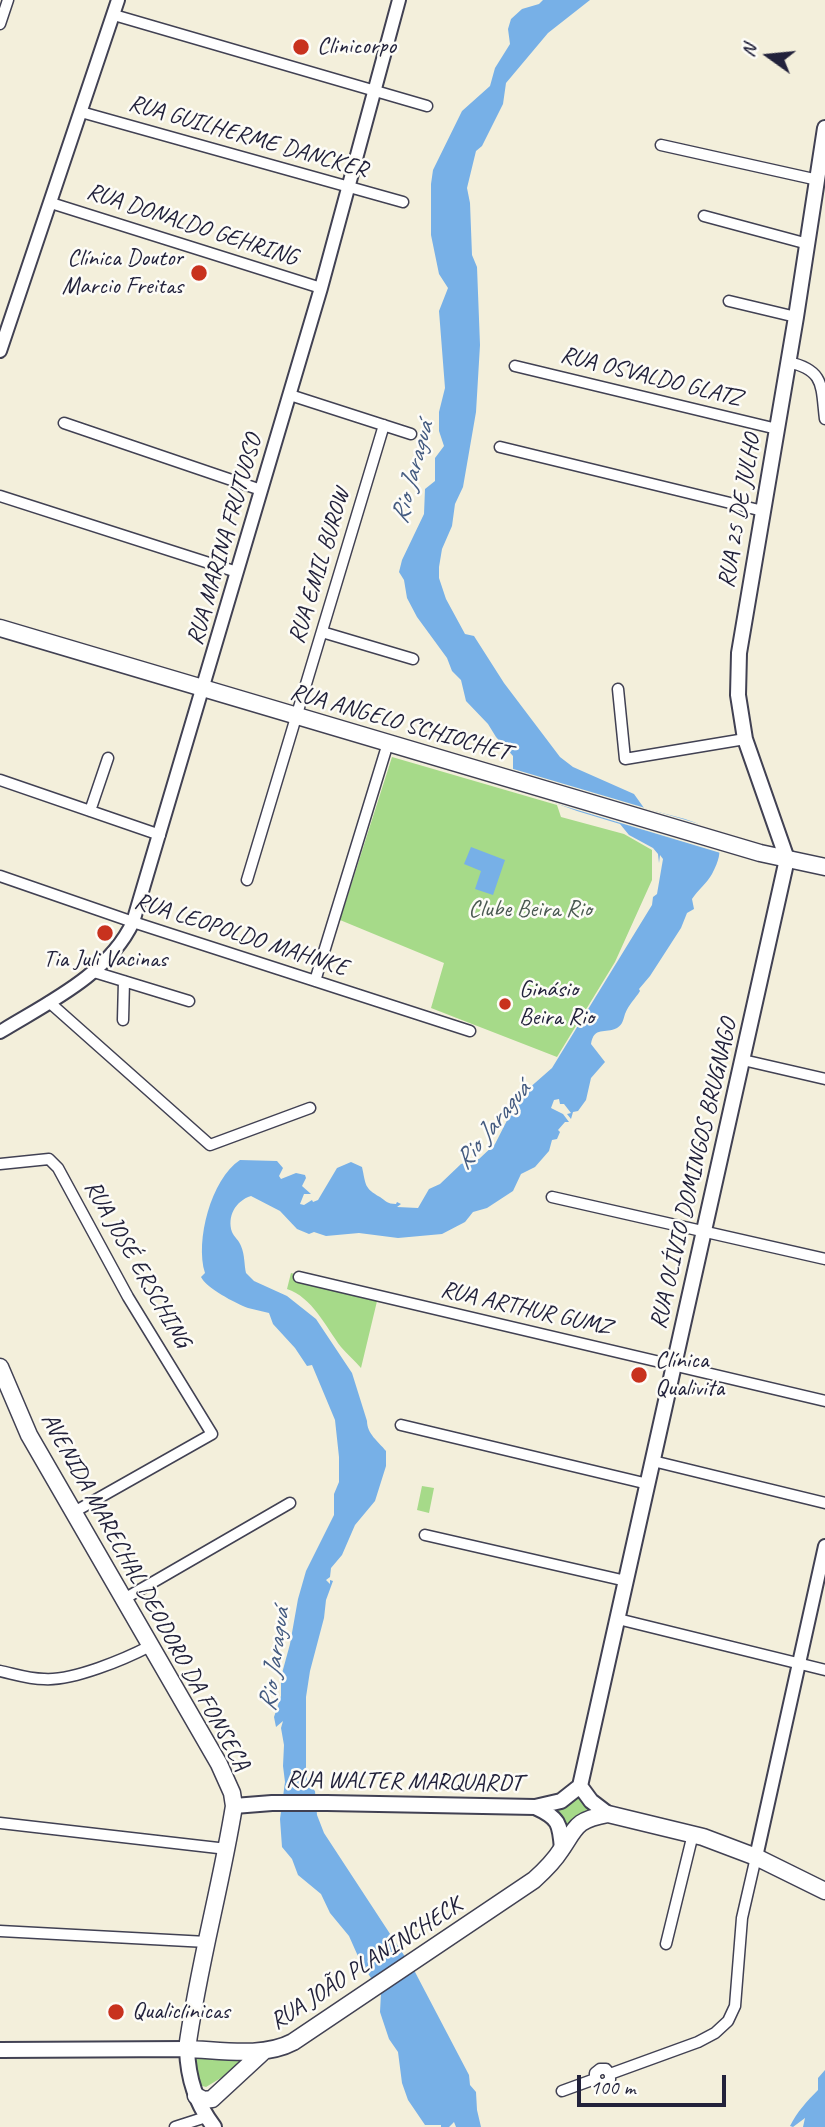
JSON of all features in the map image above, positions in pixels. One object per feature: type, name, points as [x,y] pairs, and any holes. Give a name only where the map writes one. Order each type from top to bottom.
[{"type":"main road","name":"RUA 25 DE JULHO","points":[[787,859],[745,738],[738,695],[739,653],[808,244],[819,208],[818,180],[825,128]]},
{"type":"main road","name":"RUA ANGELO SCHIOCHET","points":[[0,628],[787,859]]},
{"type":"main road","points":[[787,859],[825,867]]},
{"type":"main road","name":"RUA OLÍVIO DOMINGOS BRUGNAGO","points":[[580,1786],[787,859]]},
{"type":"main road","name":"AVENIDA MARECHAL DEODORO DA FONSECA","points":[[0,1367],[5,1397],[219,1764],[232,1793],[234,1806],[272,1803]]},
{"type":"main road","points":[[580,1786],[584,1794],[608,1814],[693,1834],[756,1857],[825,1891]]},
{"type":"main road","name":"RUA WALTER MARQUARDT","points":[[272,1803],[535,1807],[561,1801],[580,1786]]},
{"type":"main road","points":[[210,2122],[195,2096],[187,2049],[234,1806]]},
{"type":"main road","name":"RUA WALTER MARQUARDT","points":[[535,1807],[554,1817],[559,1824],[562,1849]]},
{"type":"main road","points":[[562,1849],[582,1821],[608,1814]]},
{"type":"main road","name":"RUA JOÃO PLANINCHECK","points":[[0,2050],[264,2051],[285,2046],[355,2002],[534,1880],[562,1849]]},
{"type":"main road","points":[[195,2096],[204,2100],[212,2099],[264,2051]]},
{"type":"street","points":[[0,24],[8,0]]},
{"type":"street","points":[[0,351],[3,334],[51,203],[118,0]]},
{"type":"street","name":"RUA MARINA FRUTUOSO","points":[[0,1032],[94,972],[127,936],[133,922],[321,288],[399,0]]},
{"type":"street","points":[[114,15],[427,106]]},
{"type":"street","name":"RUA GUILHERME DANCKER","points":[[81,112],[402,202]]},
{"type":"street","points":[[661,145],[818,180]]},
{"type":"street","name":"RUA DONALDO GEHRING","points":[[51,203],[321,288]]},
{"type":"street","points":[[704,216],[808,244]]},
{"type":"street","points":[[729,301],[796,317]]},
{"type":"street","points":[[788,362],[809,368],[817,374],[825,419]]},
{"type":"street","name":"RUA OSVALDO GLATZ","points":[[515,366],[777,429]]},
{"type":"street","points":[[290,395],[411,434]]},
{"type":"street","points":[[64,423],[261,490]]},
{"type":"street","name":"RUA EMIL BUROW","points":[[247,880],[384,425]]},
{"type":"street","points":[[500,447],[764,511]]},
{"type":"street","points":[[0,496],[237,572]]},
{"type":"street","points":[[322,632],[413,659]]},
{"type":"street","points":[[618,689],[625,759],[745,738]]},
{"type":"street","points":[[315,981],[388,743]]},
{"type":"street","points":[[90,811],[108,758]]},
{"type":"street","points":[[0,780],[160,835]]},
{"type":"street","name":"RUA LEOPOLDO MAHNKE","points":[[0,876],[470,1031]]},
{"type":"street","points":[[94,972],[189,1001]]},
{"type":"street","points":[[122,1020],[124,981]]},
{"type":"street","points":[[49,1002],[210,1145],[310,1108]]},
{"type":"street","points":[[743,1060],[825,1079]]},
{"type":"street","name":"RUA JOSÉ ERSCHING","points":[[0,1164],[49,1159],[58,1168],[128,1297],[212,1434],[74,1512]]},
{"type":"street","points":[[552,1197],[825,1259]]},
{"type":"street","name":"RUA ARTHUR GUMZ","points":[[299,1277],[825,1401]]},
{"type":"street","points":[[401,1424],[648,1484]]},
{"type":"street","points":[[653,1461],[825,1503]]},
{"type":"street","points":[[124,1599],[290,1503]]},
{"type":"street","points":[[425,1535],[626,1581]]},
{"type":"street","points":[[562,2091],[595,2079],[599,2084],[605,2084],[610,2080],[610,2074],[698,2042],[715,2033],[728,2021],[734,2006],[742,1918],[825,1546]]},
{"type":"street","points":[[618,1619],[825,1670]]},
{"type":"street","points":[[0,1671],[35,1679],[60,1679],[118,1661],[150,1646]]},
{"type":"street","points":[[0,1823],[227,1849]]},
{"type":"street","points":[[666,1944],[693,1834]]},
{"type":"street","points":[[0,1931],[207,1942]]},
{"type":"street","points":[[175,2127],[210,2122]]},
{"type":"green space","name":"Clube Beira Rio","points":[[392,757],[557,805],[561,817],[624,834],[652,850],[652,880],[615,962],[557,1057],[431,1008],[444,963],[340,920]]},
{"type":"green space","points":[[291,1273],[378,1297],[361,1368],[341,1347],[311,1306],[287,1289]]},
{"type":"green space","points":[[422,1486],[434,1488],[429,1513],[417,1510]]},
{"type":"green space","points":[[580,1792],[598,1810],[565,1832],[548,1808]]},
{"type":"green space","points":[[245,2056],[247,2062],[206,2087],[199,2085],[195,2059]]},
{"type":"water","points":[[543,0],[590,0],[548,33],[506,83],[503,104],[482,146],[476,151],[467,188],[472,255],[477,267],[480,345],[476,412],[463,487],[455,504],[452,526],[442,549],[439,578],[446,599],[465,634],[474,636],[504,683],[560,757],[573,767],[634,794],[644,808],[702,826],[712,833],[719,843],[719,857],[712,874],[692,899],[694,909],[687,913],[681,928],[639,989],[622,1023],[613,1030],[597,1033],[592,1038],[591,1044],[605,1062],[591,1078],[586,1100],[578,1111],[573,1112],[571,1119],[567,1114],[571,1113],[564,1104],[560,1104],[559,1099],[554,1100],[551,1108],[563,1114],[569,1122],[565,1122],[558,1130],[560,1132],[557,1139],[552,1140],[549,1151],[535,1167],[521,1174],[513,1191],[487,1208],[473,1212],[465,1222],[442,1234],[398,1238],[359,1233],[326,1236],[314,1232],[309,1234],[297,1229],[280,1211],[251,1196],[237,1206],[231,1221],[232,1232],[242,1249],[246,1273],[254,1281],[287,1296],[316,1319],[352,1373],[369,1430],[386,1451],[386,1466],[375,1501],[355,1525],[342,1555],[331,1568],[330,1577],[326,1580],[330,1584],[330,1580],[333,1581],[326,1600],[306,1697],[306,1772],[308,1784],[315,1791],[317,1815],[324,1833],[415,1972],[469,2075],[470,2085],[476,2092],[481,2127],[456,2127],[454,2122],[449,2127],[441,2127],[425,2125],[408,2100],[402,2083],[398,2052],[389,2039],[380,2012],[381,1993],[361,1963],[349,1936],[330,1913],[321,1894],[298,1875],[292,1859],[282,1847],[280,1819],[285,1782],[281,1728],[283,1721],[276,1727],[274,1717],[281,1696],[281,1677],[306,1571],[334,1515],[334,1494],[339,1482],[335,1420],[312,1365],[307,1366],[273,1324],[269,1313],[236,1303],[204,1281],[201,1277],[205,1273],[202,1245],[204,1228],[214,1196],[221,1181],[240,1160],[277,1161],[283,1168],[279,1176],[281,1179],[296,1173],[305,1175],[302,1186],[311,1194],[304,1194],[300,1204],[304,1205],[318,1200],[337,1168],[351,1162],[362,1167],[366,1185],[375,1194],[389,1203],[401,1204],[397,1207],[418,1208],[429,1189],[440,1184],[461,1164],[479,1159],[495,1144],[519,1097],[552,1068],[657,894],[663,859],[660,855],[659,863],[658,854],[653,848],[629,835],[620,824],[547,800],[513,772],[513,756],[466,701],[461,680],[452,671],[447,658],[417,617],[407,598],[404,580],[399,572],[424,514],[425,489],[435,481],[435,458],[444,446],[439,431],[439,412],[445,388],[439,311],[448,288],[439,274],[431,235],[433,170],[462,111],[490,86],[495,68],[510,44],[508,29],[511,19],[522,9],[539,4]]},
{"type":"water","points":[[471,847],[505,860],[493,895],[475,889],[481,871],[464,864]]},
{"type":"water","points":[[825,2070],[825,2127],[803,2127],[805,2118],[793,2127],[790,2126],[818,2090],[818,2078]]},
{"type":"pier","points":[[510,768],[713,828],[719,833],[725,848],[724,854],[534,797],[523,790],[510,773]]},
{"type":"place","name":"Clinicorpo","points":[[301,47]]},
{"type":"place","name":"Clínica Doutor Marcio Freitas","points":[[199,273]]},
{"type":"place","name":"Tia Juli Vacinas","points":[[105,933]]},
{"type":"place","name":"Ginásio Beira Rio","points":[[505,1004]]},
{"type":"place","name":"Clínica Qualivita","points":[[639,1375]]},
{"type":"place","name":"Qualiclinicas","points":[[116,2012]]},
{"type":"water label","name":"Rio Jaraguá","points":[[413,473]]},
{"type":"water label","name":"Rio Jaraguá","points":[[493,1126]]},
{"type":"water label","name":"Rio Jaraguá","points":[[275,1660]]}]
